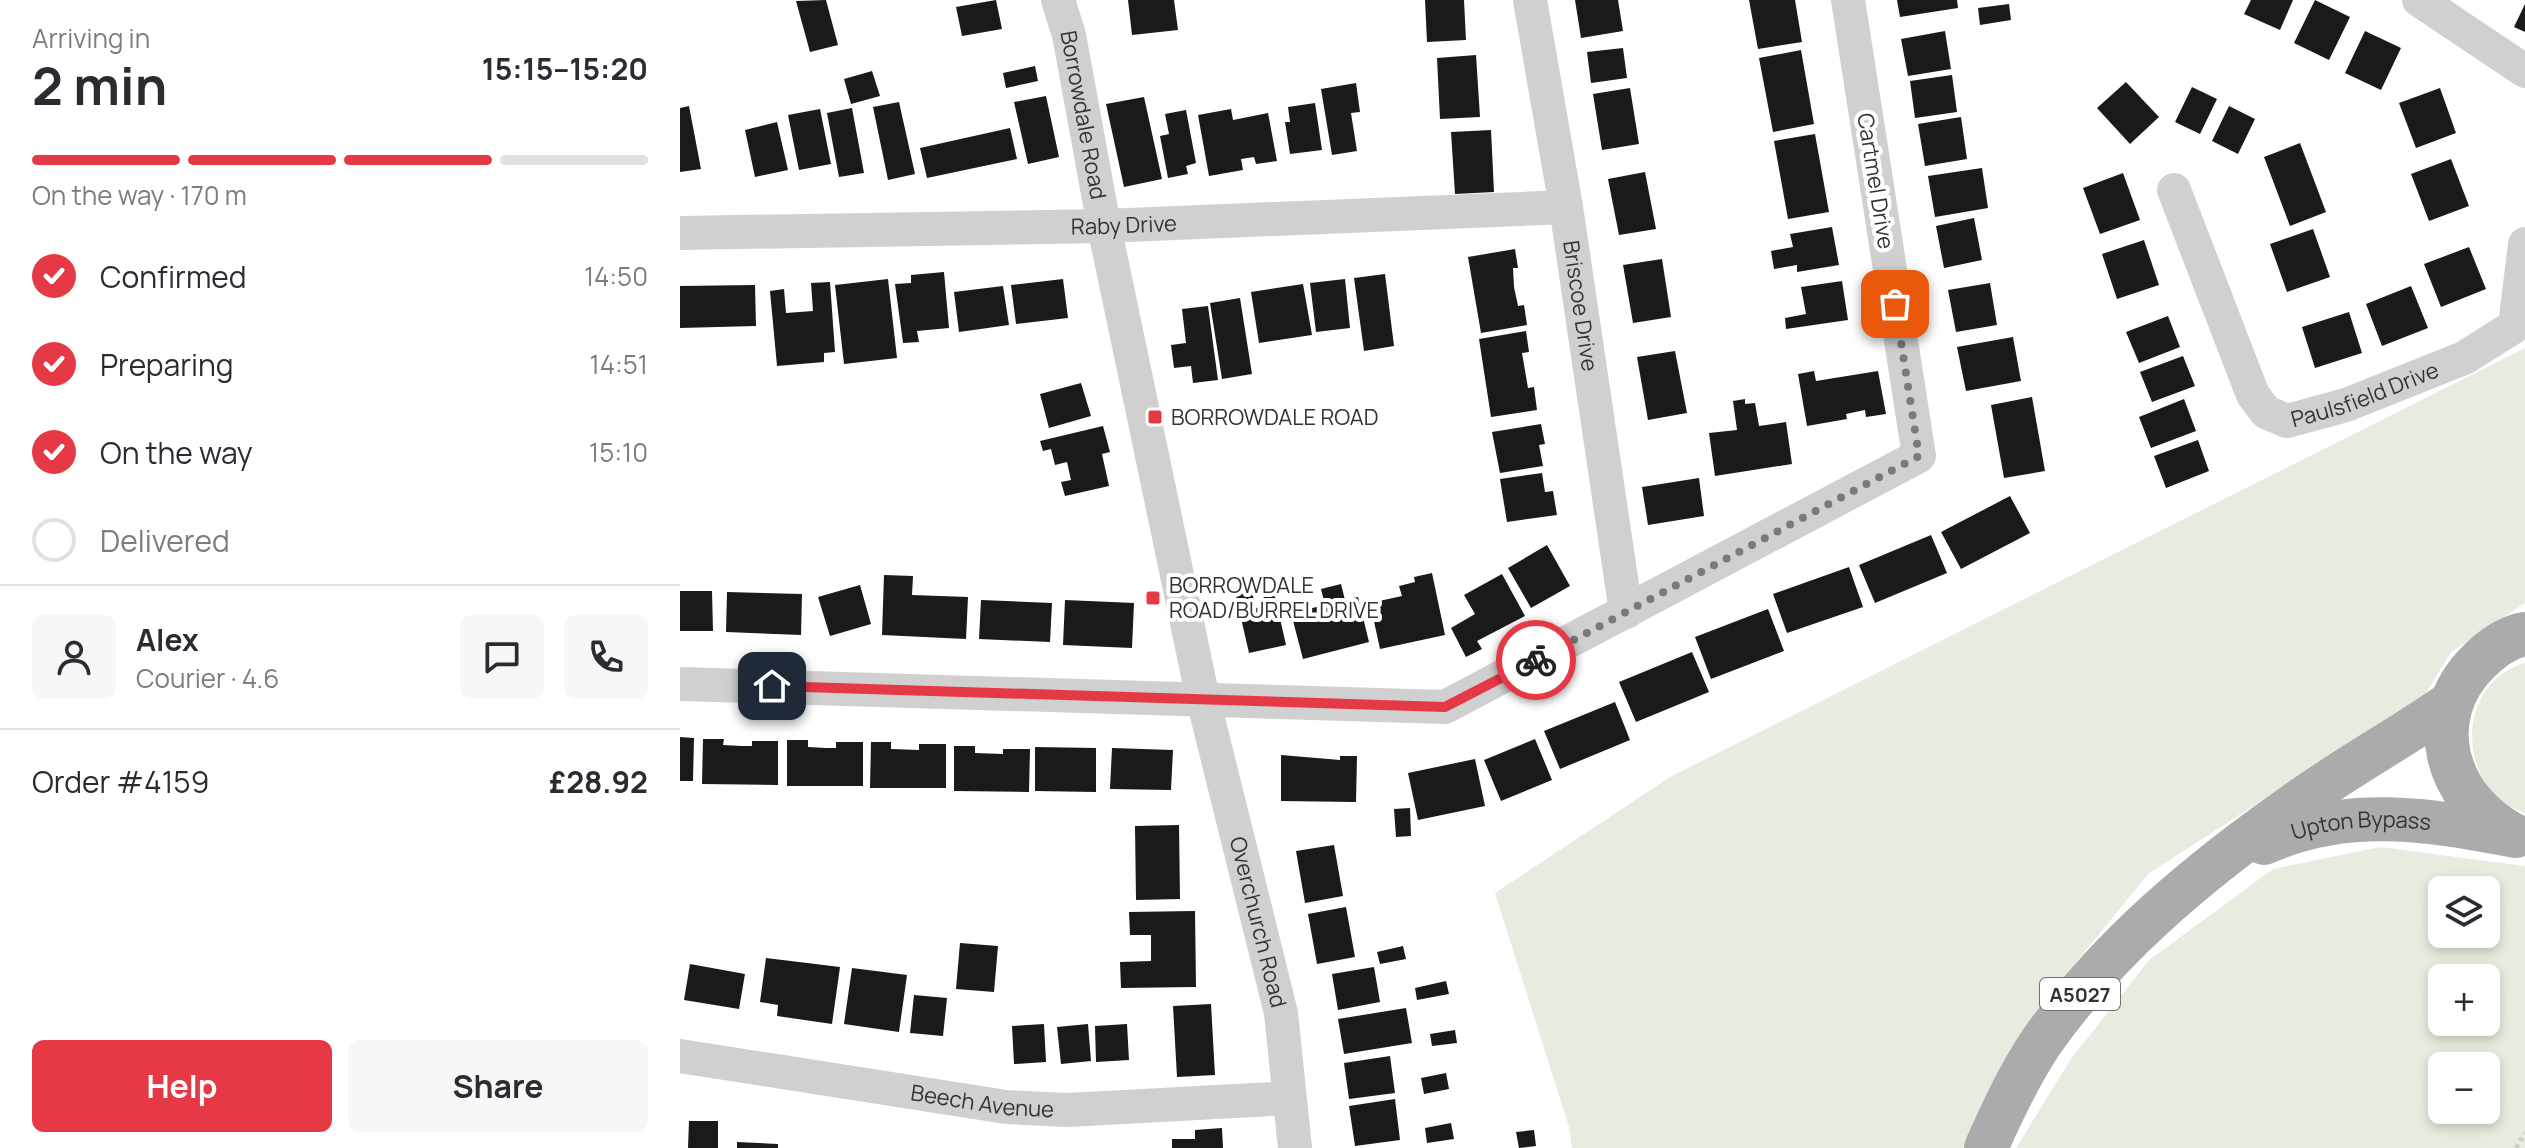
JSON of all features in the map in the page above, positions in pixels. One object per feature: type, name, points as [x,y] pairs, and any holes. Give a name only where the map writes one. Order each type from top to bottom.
[{"type":"main road","points":[[2521,837],[2487,821],[2465,796],[2451,767],[2448,745],[2452,702],[2467,673],[2490,650],[2523,633]]},
{"type":"main road","name":"Upton Bypass","points":[[1986,1148],[2050,1030],[2095,975],[2152,918],[2211,867],[2293,805],[2452,702]]},
{"type":"main road","name":"Upton Bypass","points":[[2211,867],[2292,830],[2333,821],[2380,817],[2427,819],[2521,837]]},
{"type":"street","name":"Borrowdale Road","points":[[1058,0],[1069,35],[1104,226],[1203,699]]},
{"type":"street","name":"Briscoe Drive","points":[[1530,0],[1566,207],[1626,612]]},
{"type":"street","name":"Cartmel Drive","points":[[1626,612],[1919,456],[1848,0]]},
{"type":"street","points":[[2419,0],[2525,71]]},
{"type":"street","name":"Paulsfield Drive","points":[[2174,190],[2253,395],[2266,412],[2287,421],[2346,405],[2464,358],[2515,326],[2525,244]]},
{"type":"street","name":"Raby Drive","points":[[680,233],[1104,226],[1566,207]]},
{"type":"street","points":[[680,684],[1445,707],[1626,612]]},
{"type":"street","name":"Overchurch Road","points":[[1203,699],[1281,1013],[1295,1148]]},
{"type":"street","name":"Beech Avenue","points":[[680,1056],[1006,1107],[1068,1110],[1289,1098]]},
{"type":"path","points":[[2516,1148],[2525,1133]]},
{"type":"shaded area","points":[[2525,348],[2525,603],[2451,652],[2425,695],[2148,874],[2053,991],[1965,1148],[1572,1148],[1569,1127],[1495,893],[1670,777]]},
{"type":"shaded area","points":[[2525,663],[2525,813],[2502,801],[2486,783],[2476,761],[2472,737],[2475,713],[2485,692],[2501,674]]},
{"type":"shaded area","points":[[2380,847],[2525,866],[2525,1148],[2016,1148],[2071,1059],[2149,960],[2273,869]]},
{"type":"building","points":[[826,0],[838,45],[810,52],[796,1]]},
{"type":"building","points":[[996,0],[1002,29],[962,36],[956,7]]},
{"type":"building","points":[[1128,0],[1174,0],[1178,30],[1132,35]]},
{"type":"building","points":[[1425,0],[1464,0],[1466,40],[1427,42]]},
{"type":"building","points":[[1575,0],[1618,0],[1623,31],[1581,38]]},
{"type":"building","points":[[1749,0],[1795,0],[1802,42],[1758,49]]},
{"type":"building","points":[[1897,0],[1957,0],[1958,8],[1900,17]]},
{"type":"building","points":[[2251,0],[2293,0],[2280,30],[2244,14]]},
{"type":"building","points":[[2315,0],[2350,17],[2329,60],[2294,43]]},
{"type":"building","points":[[2009,4],[2011,20],[1980,25],[1978,8]]},
{"type":"building","points":[[2525,4],[2525,32],[2514,27]]},
{"type":"building","points":[[1945,31],[1951,69],[1908,76],[1901,39]]},
{"type":"building","points":[[2365,31],[2401,48],[2381,90],[2345,73]]},
{"type":"building","points":[[1623,48],[1627,78],[1591,83],[1587,52]]},
{"type":"building","points":[[1801,50],[1814,124],[1773,132],[1759,58]]},
{"type":"building","points":[[1476,55],[1480,117],[1440,119],[1437,58]]},
{"type":"building","points":[[1035,66],[1038,81],[1006,88],[1003,73]]},
{"type":"building","points":[[872,71],[880,96],[851,104],[844,79]]},
{"type":"building","points":[[1952,75],[1957,112],[1915,118],[1910,81]]},
{"type":"building","points":[[2126,82],[2159,117],[2130,144],[2097,108]]},
{"type":"building","points":[[1356,83],[1360,112],[1351,113],[1357,151],[1332,155],[1321,89]]},
{"type":"building","points":[[2192,87],[2217,99],[2200,134],[2175,122]]},
{"type":"building","points":[[1630,88],[1639,144],[1602,150],[1593,94]]},
{"type":"building","points":[[2440,88],[2456,133],[2416,148],[2399,103]]},
{"type":"building","points":[[1046,96],[1059,157],[1028,164],[1014,102]]},
{"type":"building","points":[[1144,97],[1162,179],[1124,187],[1106,104]]},
{"type":"building","points":[[899,102],[915,174],[888,180],[873,107]]},
{"type":"building","points":[[1315,103],[1322,150],[1290,154],[1285,122],[1290,122],[1288,107]]},
{"type":"building","points":[[689,106],[701,169],[680,172],[680,108]]},
{"type":"building","points":[[2229,106],[2255,119],[2238,154],[2212,141]]},
{"type":"building","points":[[852,108],[864,173],[839,177],[827,113]]},
{"type":"building","points":[[820,109],[831,164],[799,170],[788,115]]},
{"type":"building","points":[[1231,109],[1233,120],[1268,113],[1277,161],[1256,164],[1254,157],[1241,159],[1243,170],[1209,176],[1198,115]]},
{"type":"building","points":[[1186,110],[1196,163],[1186,166],[1188,174],[1168,178],[1160,136],[1169,134],[1165,114]]},
{"type":"building","points":[[1961,117],[1967,159],[1925,166],[1918,124]]},
{"type":"building","points":[[777,122],[788,170],[755,177],[745,130]]},
{"type":"building","points":[[1010,128],[1017,159],[927,178],[920,148]]},
{"type":"building","points":[[1491,130],[1494,192],[1455,194],[1451,132]]},
{"type":"building","points":[[1815,134],[1829,212],[1788,219],[1774,141]]},
{"type":"building","points":[[2300,143],[2326,212],[2290,226],[2264,157]]},
{"type":"building","points":[[2451,159],[2469,206],[2429,221],[2411,174]]},
{"type":"building","points":[[1982,168],[1988,208],[1935,217],[1928,176]]},
{"type":"building","points":[[1645,172],[1656,229],[1619,235],[1608,179]]},
{"type":"building","points":[[2123,173],[2140,220],[2100,234],[2083,188]]},
{"type":"building","points":[[1974,218],[1982,260],[1944,268],[1936,226]]},
{"type":"building","points":[[1832,227],[1839,265],[1797,272],[1797,265],[1774,269],[1771,251],[1793,247],[1790,234]]},
{"type":"building","points":[[2313,229],[2330,277],[2287,292],[2270,244]]},
{"type":"building","points":[[2144,240],[2159,285],[2117,299],[2102,254]]},
{"type":"building","points":[[2469,247],[2486,289],[2441,307],[2424,264]]},
{"type":"building","points":[[1515,249],[1518,268],[1513,268],[1514,287],[1518,306],[1524,305],[1527,325],[1481,333],[1468,257]]},
{"type":"building","points":[[1662,259],[1671,317],[1633,323],[1623,265]]},
{"type":"building","points":[[944,272],[949,328],[917,331],[919,342],[903,343],[895,284],[911,283],[911,275]]},
{"type":"building","points":[[1385,274],[1394,346],[1364,351],[1354,278]]},
{"type":"building","points":[[888,279],[897,358],[844,364],[835,285]]},
{"type":"building","points":[[1063,279],[1068,318],[1016,324],[1011,285]]},
{"type":"building","points":[[1345,279],[1350,328],[1316,332],[1310,283]]},
{"type":"building","points":[[1842,281],[1848,320],[1786,329],[1785,318],[1806,314],[1801,287]]},
{"type":"building","points":[[830,282],[835,352],[824,353],[824,362],[777,366],[770,291],[784,289],[786,313],[813,311],[811,283]]},
{"type":"building","points":[[1990,283],[1997,325],[1956,332],[1948,290]]},
{"type":"building","points":[[1303,284],[1312,335],[1259,343],[1251,292]]},
{"type":"building","points":[[755,285],[756,326],[680,328],[680,286]]},
{"type":"building","points":[[1003,286],[1009,325],[959,332],[954,292]]},
{"type":"building","points":[[2411,286],[2428,328],[2382,346],[2366,304]]},
{"type":"building","points":[[1240,298],[1252,374],[1222,379],[1210,303]]},
{"type":"building","points":[[1208,306],[1218,380],[1193,383],[1191,366],[1174,368],[1171,345],[1186,343],[1182,309]]},
{"type":"building","points":[[2349,312],[2362,353],[2315,368],[2302,327]]},
{"type":"building","points":[[2168,316],[2180,347],[2139,363],[2126,332]]},
{"type":"building","points":[[1526,331],[1529,352],[1522,353],[1528,388],[1534,387],[1537,410],[1491,417],[1479,339]]},
{"type":"building","points":[[2013,337],[2021,381],[1966,391],[1957,347]]},
{"type":"building","points":[[1675,351],[1687,413],[1648,420],[1637,357]]},
{"type":"building","points":[[2183,356],[2195,386],[2152,402],[2140,372]]},
{"type":"building","points":[[1814,371],[1816,381],[1878,371],[1886,414],[1866,417],[1865,410],[1846,414],[1847,419],[1807,426],[1798,374]]},
{"type":"building","points":[[1081,383],[1091,416],[1049,428],[1040,394]]},
{"type":"building","points":[[2032,397],[2045,471],[2004,478],[1991,405]]},
{"type":"building","points":[[1745,399],[1745,404],[1755,403],[1759,426],[1786,422],[1792,464],[1715,476],[1709,433],[1737,430],[1733,401]]},
{"type":"building","points":[[2184,399],[2196,431],[2151,448],[2139,417]]},
{"type":"building","points":[[1541,424],[1545,444],[1539,445],[1543,466],[1500,473],[1492,432]]},
{"type":"building","points":[[1103,426],[1110,452],[1102,454],[1109,486],[1065,496],[1061,482],[1071,480],[1067,462],[1055,465],[1051,449],[1043,451],[1040,441]]},
{"type":"building","points":[[2198,440],[2209,471],[2166,488],[2154,456]]},
{"type":"building","points":[[1542,473],[1545,492],[1553,491],[1557,515],[1507,522],[1500,479]]},
{"type":"building","points":[[1699,478],[1704,516],[1648,525],[1642,487]]},
{"type":"building","points":[[2010,496],[2030,533],[1961,569],[1941,532]]},
{"type":"building","points":[[1931,535],[1947,573],[1875,603],[1859,565]]},
{"type":"building","points":[[1547,545],[1570,586],[1531,608],[1508,568]]},
{"type":"building","points":[[1849,567],[1863,607],[1787,633],[1773,594]]},
{"type":"building","points":[[1432,573],[1445,635],[1380,649],[1370,603],[1402,596],[1399,586],[1415,582],[1414,577]]},
{"type":"building","points":[[1502,574],[1525,616],[1477,641],[1482,649],[1466,657],[1451,628],[1475,614],[1464,595]]},
{"type":"building","points":[[884,575],[913,576],[912,595],[968,597],[966,639],[882,635]]},
{"type":"building","points":[[1341,584],[1345,600],[1358,597],[1369,642],[1303,659],[1291,613],[1325,605],[1321,589]]},
{"type":"building","points":[[860,585],[871,624],[830,636],[818,597]]},
{"type":"building","points":[[1251,588],[1256,608],[1266,606],[1263,595],[1274,592],[1286,645],[1249,653],[1235,592]]},
{"type":"building","points":[[680,591],[712,591],[713,631],[680,631]]},
{"type":"building","points":[[727,592],[802,594],[801,635],[726,632]]},
{"type":"building","points":[[981,600],[1052,603],[1050,642],[979,639]]},
{"type":"building","points":[[1065,600],[1134,603],[1132,648],[1063,645]]},
{"type":"building","points":[[1768,609],[1784,651],[1711,679],[1695,637]]},
{"type":"building","points":[[1692,652],[1709,692],[1636,722],[1619,682]]},
{"type":"building","points":[[1615,702],[1630,740],[1560,769],[1544,731]]},
{"type":"building","points":[[680,737],[694,738],[693,781],[680,781]]},
{"type":"building","points":[[703,739],[724,739],[723,745],[742,746],[752,746],[752,741],[778,741],[778,785],[702,784]]},
{"type":"building","points":[[1535,739],[1552,780],[1501,801],[1484,760]]},
{"type":"building","points":[[787,740],[808,740],[808,747],[826,748],[836,748],[836,742],[863,742],[863,786],[787,786]]},
{"type":"building","points":[[871,742],[891,742],[891,749],[919,750],[919,744],[946,744],[946,788],[870,788]]},
{"type":"building","points":[[954,746],[975,746],[975,753],[1003,754],[1003,749],[1030,749],[1029,792],[954,791]]},
{"type":"building","points":[[1035,747],[1096,748],[1096,792],[1035,791]]},
{"type":"building","points":[[1112,748],[1173,750],[1171,790],[1110,789]]},
{"type":"building","points":[[1281,755],[1340,760],[1340,756],[1357,756],[1356,802],[1281,801]]},
{"type":"building","points":[[1475,759],[1485,806],[1418,820],[1408,773]]},
{"type":"building","points":[[1410,808],[1411,836],[1396,837],[1394,809]]},
{"type":"building","points":[[1179,825],[1180,899],[1136,900],[1135,826]]},
{"type":"building","points":[[1334,845],[1343,896],[1305,903],[1296,851]]},
{"type":"building","points":[[1346,907],[1355,957],[1317,964],[1308,914]]},
{"type":"building","points":[[1195,911],[1196,987],[1121,988],[1120,962],[1151,961],[1151,935],[1130,935],[1129,912]]},
{"type":"building","points":[[960,943],[998,946],[994,992],[956,989]]},
{"type":"building","points":[[1403,946],[1406,959],[1380,964],[1377,952]]},
{"type":"building","points":[[766,958],[840,967],[832,1024],[777,1016],[778,1005],[760,1002]]},
{"type":"building","points":[[690,964],[745,974],[739,1009],[684,1000]]},
{"type":"building","points":[[1374,967],[1380,1002],[1338,1010],[1332,974]]},
{"type":"building","points":[[852,968],[907,975],[899,1032],[844,1024]]},
{"type":"building","points":[[1446,981],[1449,994],[1417,1000],[1415,988]]},
{"type":"building","points":[[914,995],[947,998],[943,1036],[910,1033]]},
{"type":"building","points":[[1211,1004],[1215,1075],[1177,1077],[1173,1006]]},
{"type":"building","points":[[1406,1008],[1412,1043],[1344,1054],[1338,1019]]},
{"type":"building","points":[[1044,1024],[1046,1062],[1014,1064],[1012,1026]]},
{"type":"building","points":[[1088,1024],[1091,1061],[1061,1064],[1057,1027]]},
{"type":"building","points":[[1127,1024],[1129,1060],[1096,1062],[1095,1026]]},
{"type":"building","points":[[1455,1030],[1457,1043],[1432,1046],[1430,1034]]},
{"type":"building","points":[[1390,1056],[1395,1093],[1349,1099],[1344,1063]]},
{"type":"building","points":[[1446,1073],[1449,1089],[1424,1094],[1421,1078]]},
{"type":"building","points":[[1395,1099],[1400,1140],[1355,1146],[1349,1106]]},
{"type":"building","points":[[689,1121],[718,1121],[718,1148],[688,1148]]},
{"type":"building","points":[[1451,1123],[1454,1139],[1427,1143],[1425,1128]]},
{"type":"building","points":[[1222,1128],[1223,1148],[1172,1148],[1172,1139],[1195,1139],[1195,1130]]},
{"type":"building","points":[[1534,1130],[1536,1146],[1519,1148],[1516,1132]]},
{"type":"building","points":[[737,1142],[778,1144],[778,1148],[737,1148]]},
{"type":"way so far","points":[[1536,660],[1919,456],[1895,304]]},
{"type":"place","name":"BORROWDALE ROAD","points":[[1155,417]]},
{"type":"place","name":"BORROWDALE ROAD/BURREL DRIVE","points":[[1153,598]]},
{"type":"route","points":[[772,686],[1445,707],[1536,660]]}]
